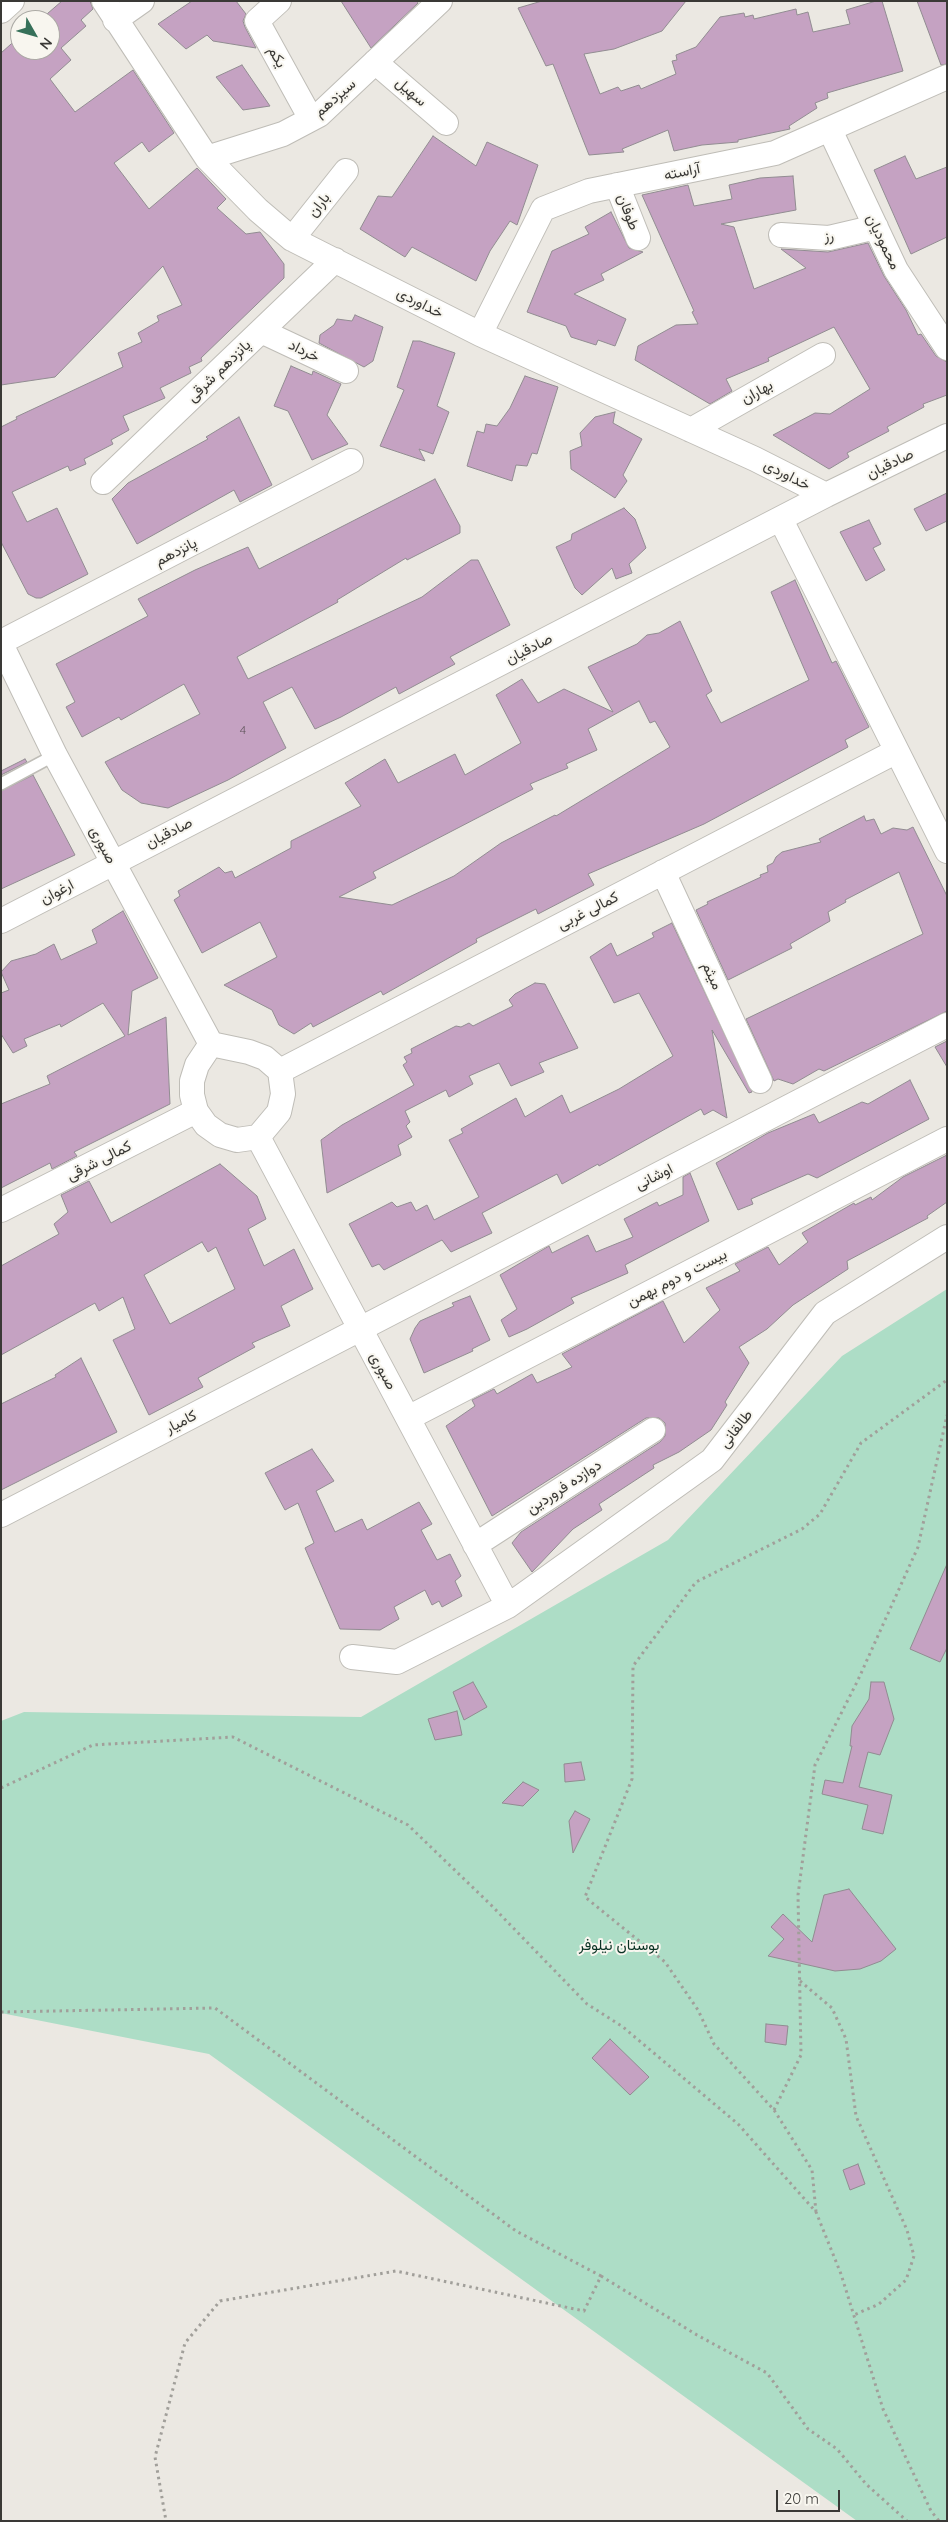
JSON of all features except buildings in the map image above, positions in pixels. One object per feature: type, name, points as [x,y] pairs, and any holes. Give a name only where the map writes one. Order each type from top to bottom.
[{"type":"street","points":[[1,11],[12,1]]},
{"type":"street","points":[[110,11],[142,1]]},
{"type":"street","name":"یکم","points":[[279,1],[257,21],[311,119]]},
{"type":"street","name":"سیزدهم","points":[[207,158],[283,134],[319,115],[440,1]]},
{"type":"street","name":"خداوردی","points":[[110,11],[207,158],[258,210],[292,239],[480,334],[756,459],[826,496]]},
{"type":"street","name":"سهیل","points":[[375,62],[446,123]]},
{"type":"street","name":"آراسته","points":[[480,334],[544,209],[589,191],[775,153],[947,78]]},
{"type":"street","name":"محمودیان","points":[[830,130],[896,270],[947,348]]},
{"type":"street","name":"باران","points":[[292,239],[346,171]]},
{"type":"street","name":"طوفان","points":[[617,185],[638,238]]},
{"type":"street","name":"رز","points":[[781,235],[829,238],[876,227]]},
{"type":"street","name":"پانزدهم شرقی","points":[[104,482],[335,260]]},
{"type":"street","name":"خرداد","points":[[261,331],[346,371]]},
{"type":"street","name":"بهاران","points":[[691,430],[823,355]]},
{"type":"street","name":"صادقیان","points":[[112,862],[826,496],[947,436]]},
{"type":"street","name":"پانزدهم","points":[[1,643],[351,461]]},
{"type":"street","points":[[781,520],[895,752],[947,851]]},
{"type":"street","name":"صبوری","points":[[1,643],[55,755],[211,1044]]},
{"type":"street","name":"کمالی غربی","points":[[280,1071],[895,752]]},
{"type":"street","name":"ارغوان","points":[[1,921],[112,862]]},
{"type":"street","name":"میثم","points":[[663,872],[760,1081]]},
{"type":"street","name":"اوشانی","points":[[360,1328],[947,1025]]},
{"type":"street","points":[[211,1044],[249,1052],[265,1058],[280,1071],[283,1094],[279,1112],[258,1137],[237,1140],[220,1135],[206,1125],[196,1111],[192,1095],[192,1082],[197,1065],[211,1044]]},
{"type":"street","name":"کمالی شرقی","points":[[1,1210],[196,1111]]},
{"type":"street","name":"صبوری","points":[[258,1137],[508,1606]]},
{"type":"street","name":"بیست و دوم بهمن","points":[[408,1418],[947,1139]]},
{"type":"street","name":"طالقانی","points":[[352,1657],[397,1662],[508,1606],[712,1460],[825,1313],[947,1237]]},
{"type":"street","name":"کامیار","points":[[1,1515],[360,1328]]},
{"type":"street","name":"دوازده فروردین","points":[[475,1545],[654,1430]]},
{"type":"lane","points":[[1,784],[55,755]]},
{"type":"path","points":[[939,2521],[931,2510],[883,2409],[841,2274],[816,2212],[812,2170],[774,2110],[714,2044],[698,2010],[665,1962],[585,1897],[632,1779],[633,1666],[696,1582],[802,1529],[820,1514],[861,1443],[947,1380]]},
{"type":"path","points":[[774,2110],[801,2056],[798,1895],[815,1765],[858,1680],[918,1547],[947,1415]]},
{"type":"path","points":[[1,1788],[93,1745],[233,1737],[408,1825],[491,1904],[587,2004],[623,2027],[738,2124],[816,2212]]},
{"type":"path","points":[[800,1980],[832,2008],[846,2038],[856,2116],[907,2230],[914,2256],[906,2280],[879,2304],[854,2315]]},
{"type":"path","points":[[1,2012],[215,2008],[516,2231],[601,2276],[697,2335],[767,2373],[808,2429],[837,2448],[866,2484],[907,2521]]},
{"type":"path","points":[[166,2521],[155,2457],[185,2342],[220,2301],[396,2271],[584,2311],[601,2276]]},
{"type":"green space","name":"بوستان نیلوفر","points":[[947,1289],[947,2521],[857,2521],[209,2054],[1,2013],[1,1721],[24,1712],[361,1717],[668,1540],[842,1356]]}]
